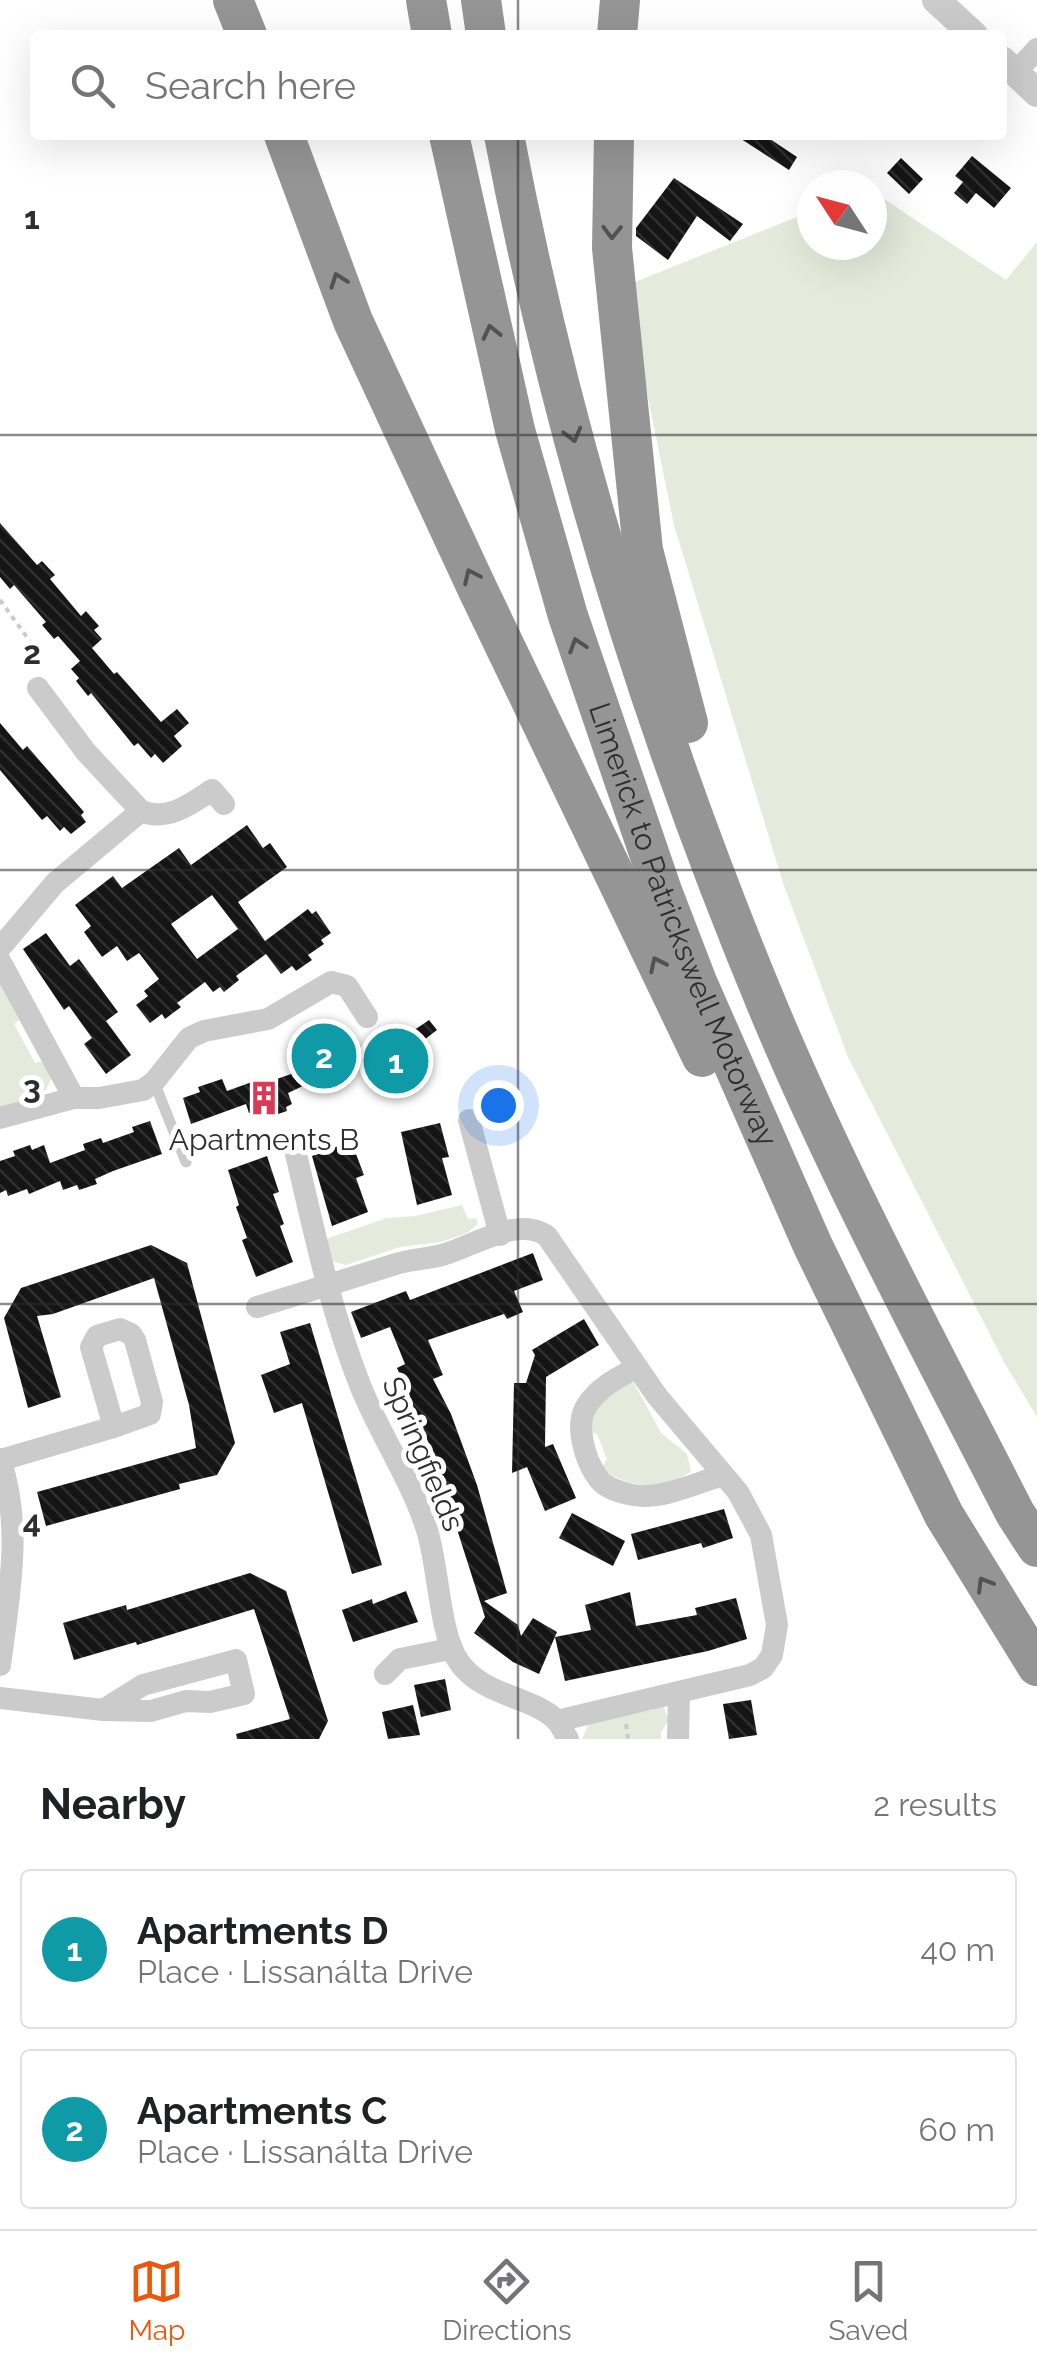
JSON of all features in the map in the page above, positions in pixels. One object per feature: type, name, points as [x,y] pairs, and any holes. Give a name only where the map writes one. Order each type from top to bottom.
[{"type":"highway","points":[[233,0],[246,30]]},
{"type":"highway","points":[[426,0],[431,30]]},
{"type":"highway","points":[[480,0],[485,30]]},
{"type":"highway","points":[[617,30],[620,0]]},
{"type":"highway","points":[[286,140],[353,321],[587,819],[864,1394],[944,1515]]},
{"type":"highway","name":"Limerick to Patrickswell Motorway","points":[[450,140],[514,430],[568,616],[628,798],[698,982],[772,1157],[944,1515],[1037,1666]]},
{"type":"highway","name":"Limerick to Patrickswell Motorway","points":[[505,140],[571,428],[616,585],[702,839],[770,1012],[840,1166],[1015,1513],[1037,1546]]},
{"type":"highway","points":[[614,140],[612,248],[643,550],[682,706],[730,845],[850,1157],[973,1430]]},
{"type":"street","points":[[936,0],[969,30]]},
{"type":"street","points":[[1037,49],[1009,66],[1037,93]]},
{"type":"street","points":[[41,678],[86,752],[141,811],[177,811],[212,790],[224,804]]},
{"type":"street","points":[[0,948],[55,883],[141,811]]},
{"type":"street","points":[[0,961],[74,1098]]},
{"type":"street","points":[[0,1118],[74,1098],[128,1094],[154,1082],[188,1038],[204,1031],[268,1019],[331,982],[347,986],[368,1017]]},
{"type":"street","points":[[469,1120],[500,1234]]},
{"type":"street","name":"Springfields","points":[[295,1150],[326,1287],[362,1390],[412,1487],[426,1525],[438,1571],[450,1649]]},
{"type":"street","points":[[258,1307],[531,1228],[547,1236],[636,1368],[738,1492],[761,1535],[777,1625],[776,1641],[763,1668],[750,1675],[679,1692],[563,1730],[480,1681],[460,1666],[450,1649],[400,1659],[385,1674]]},
{"type":"street","points":[[636,1368],[598,1391],[582,1416],[580,1428],[586,1453],[598,1479],[616,1490],[648,1496],[723,1474]]},
{"type":"street","points":[[0,1665],[12,1579],[0,1459],[114,1428]]},
{"type":"street","points":[[0,1698],[103,1710],[152,1711],[186,1701],[210,1702],[244,1694],[236,1660],[143,1686],[103,1710]]},
{"type":"street","points":[[678,1739],[679,1692]]},
{"type":"lane","points":[[154,1082],[186,1162]]},
{"type":"path","points":[[0,600],[37,650],[41,678]]},
{"type":"shaded area","points":[[887,201],[1006,280],[1037,242],[1037,1417],[1004,1362],[848,1057],[783,883],[674,525],[625,286],[797,217],[797,260],[887,260]]},
{"type":"shaded area","points":[[0,981],[19,1020],[14,1024],[35,1063],[43,1061],[52,1077],[46,1090],[0,1110]]},
{"type":"shaded area","points":[[462,1205],[468,1219],[476,1218],[478,1224],[467,1233],[441,1242],[400,1247],[346,1265],[331,1261],[326,1239],[387,1218]]},
{"type":"shaded area","points":[[625,1383],[634,1383],[661,1433],[687,1454],[691,1471],[681,1478],[646,1485],[622,1480],[602,1468],[607,1459],[597,1434],[588,1431],[595,1408]]},
{"type":"shaded area","points":[[663,1706],[669,1720],[661,1739],[582,1739],[594,1720],[653,1710]]},
{"type":"building","points":[[743,140],[772,140],[797,157],[789,170]]},
{"type":"building","points":[[972,156],[1011,188],[994,208],[976,193],[967,204],[954,193],[963,182],[955,176]]},
{"type":"building","points":[[901,158],[923,179],[909,194],[887,173]]},
{"type":"building","points":[[674,178],[743,224],[730,241],[697,216],[668,260],[636,236],[636,228]]},
{"type":"building","points":[[0,523],[37,565],[42,561],[55,575],[50,579],[81,616],[86,611],[99,626],[94,630],[102,639],[92,648],[114,674],[117,672],[161,722],[177,709],[189,723],[174,736],[182,746],[163,763],[155,754],[151,758],[138,743],[134,746],[91,693],[88,696],[71,669],[80,661],[58,636],[54,639],[42,625],[46,622],[14,585],[10,589],[0,577]]},
{"type":"building","points":[[0,723],[23,750],[27,746],[84,812],[81,815],[86,822],[71,834],[64,827],[60,831],[47,816],[42,820],[0,770]]},
{"type":"building","points":[[247,825],[263,848],[270,843],[287,867],[238,902],[265,941],[308,909],[312,914],[316,911],[331,933],[321,940],[324,944],[308,955],[312,960],[296,971],[292,966],[281,974],[266,954],[236,976],[239,980],[224,992],[220,987],[213,992],[205,982],[177,1003],[181,1007],[165,1019],[162,1014],[150,1023],[136,1005],[148,996],[144,991],[159,979],[139,953],[127,961],[117,946],[102,957],[84,932],[91,926],[75,905],[113,876],[122,888],[179,848],[191,865]],"holes":[[[212,895],[238,929],[197,959],[171,924]]]},
{"type":"building","points":[[46,933],[70,966],[79,959],[118,1012],[106,1021],[131,1055],[106,1074],[84,1044],[92,1038],[69,1006],[64,1010],[23,949]]},
{"type":"building","points":[[429,1020],[437,1030],[411,1050],[417,1059],[412,1063],[416,1068],[388,1087],[382,1078],[378,1081],[368,1067],[388,1054],[385,1050]]},
{"type":"building","points":[[332,1032],[352,1064],[324,1081],[322,1077],[288,1093],[292,1104],[286,1107],[287,1111],[259,1115],[257,1110],[249,1113],[246,1104],[191,1124],[183,1098],[200,1092],[198,1087],[222,1079],[227,1091],[303,1070],[298,1062]]},
{"type":"building","points":[[150,1121],[162,1154],[113,1171],[95,1179],[97,1184],[79,1190],[77,1185],[63,1190],[60,1181],[29,1194],[27,1189],[8,1196],[6,1190],[0,1193],[0,1161],[15,1156],[13,1151],[44,1145],[50,1163],[85,1150],[83,1144],[101,1138],[103,1143],[134,1132],[132,1127]]},
{"type":"building","points":[[440,1123],[449,1157],[442,1158],[452,1195],[417,1205],[401,1132]]},
{"type":"building","points":[[351,1141],[364,1175],[356,1178],[368,1212],[332,1226],[312,1156]]},
{"type":"building","points":[[267,1156],[279,1192],[273,1194],[284,1224],[280,1226],[293,1262],[256,1277],[242,1240],[247,1238],[228,1170]]},
{"type":"building","points":[[151,1245],[187,1263],[235,1443],[217,1475],[46,1526],[37,1492],[196,1448],[189,1405],[154,1278],[53,1314],[37,1316],[61,1397],[28,1408],[4,1318],[21,1288]]},
{"type":"building","points":[[533,1253],[543,1280],[514,1291],[523,1312],[507,1319],[504,1314],[428,1340],[443,1375],[433,1379],[451,1414],[477,1485],[507,1593],[484,1601],[518,1625],[521,1636],[533,1618],[557,1632],[539,1674],[513,1662],[474,1633],[485,1617],[432,1451],[397,1368],[405,1364],[390,1327],[361,1338],[351,1312],[406,1291],[410,1300]]},
{"type":"building","points":[[584,1319],[599,1345],[546,1377],[545,1447],[553,1444],[576,1498],[545,1511],[527,1467],[512,1473],[514,1383],[526,1383],[535,1355],[532,1350]]},
{"type":"building","points":[[310,1323],[382,1565],[352,1574],[302,1403],[274,1413],[261,1375],[290,1364],[280,1332]]},
{"type":"building","points":[[724,1509],[733,1538],[638,1560],[631,1534]]},
{"type":"building","points":[[572,1513],[625,1541],[613,1566],[559,1538]]},
{"type":"building","points":[[250,1573],[286,1591],[328,1721],[319,1739],[237,1739],[236,1734],[290,1719],[254,1609],[74,1660],[63,1623],[126,1605],[127,1610]]},
{"type":"building","points":[[406,1591],[418,1622],[353,1642],[342,1610],[372,1599],[373,1604]]},
{"type":"building","points":[[630,1592],[636,1626],[697,1615],[695,1608],[736,1598],[747,1639],[565,1681],[555,1637],[591,1630],[585,1605]]},
{"type":"building","points":[[445,1679],[451,1710],[421,1717],[414,1685]]},
{"type":"building","points":[[751,1700],[757,1735],[729,1739],[723,1704]]},
{"type":"building","points":[[413,1705],[420,1735],[388,1739],[382,1712]]},
{"type":"place","name":"Apartments C","points":[[324,1056]]},
{"type":"place","name":"Apartments D","points":[[396,1061]]},
{"type":"place","name":"Apartments B","points":[[264,1098]]}]
